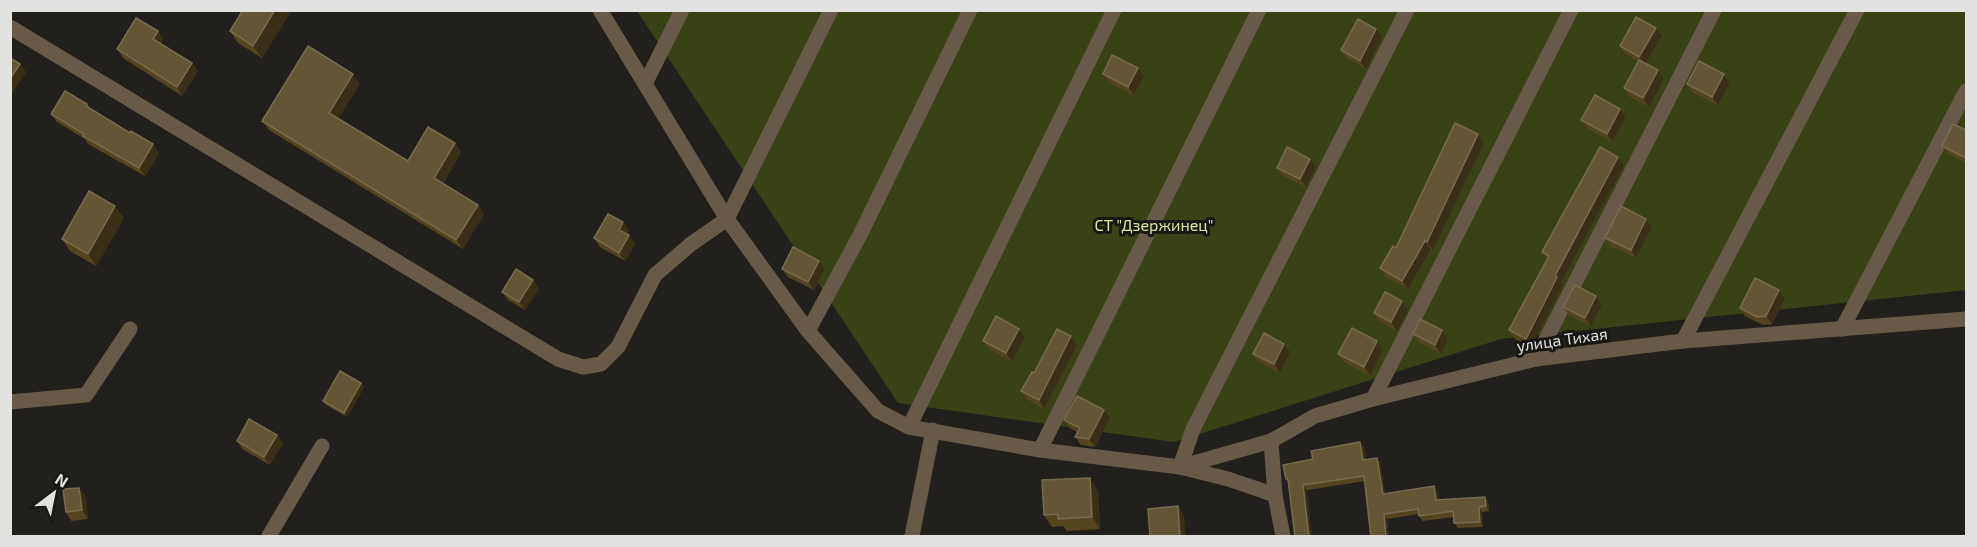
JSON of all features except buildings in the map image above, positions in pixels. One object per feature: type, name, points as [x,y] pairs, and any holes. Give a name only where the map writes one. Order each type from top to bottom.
[{"type":"street","points":[[600,10],[727,219],[808,331],[878,411],[909,427],[1040,450],[1180,467],[1228,479],[1275,495]]},
{"type":"street","points":[[645,84],[682,10]]},
{"type":"street","points":[[10,27],[558,359],[583,367],[601,364],[618,347],[655,276],[691,244],[727,219],[831,10]]},
{"type":"street","points":[[808,331],[860,235],[970,10]]},
{"type":"street","points":[[909,427],[1114,10]]},
{"type":"street","points":[[1040,450],[1259,10]]},
{"type":"street","points":[[1180,467],[1193,429],[1407,10]]},
{"type":"street","points":[[1373,399],[1571,10]]},
{"type":"street","points":[[1536,359],[1714,10]]},
{"type":"street","points":[[1683,341],[1857,10]]},
{"type":"street","points":[[1842,329],[1966,92]]},
{"type":"street","name":"улица Тихая","points":[[1180,467],[1271,441],[1315,416],[1373,399],[1536,359],[1683,341],[1966,319]]},
{"type":"street","points":[[10,402],[86,396],[130,329]]},
{"type":"street","points":[[912,537],[933,430]]},
{"type":"street","points":[[1271,441],[1275,495],[1283,537]]},
{"type":"street","points":[[269,537],[322,446]]},
{"type":"green space","name":"СТ \"Дзержинец\"","points":[[637,11],[1966,11],[1966,290],[1501,339],[1174,442],[898,403]]}]
